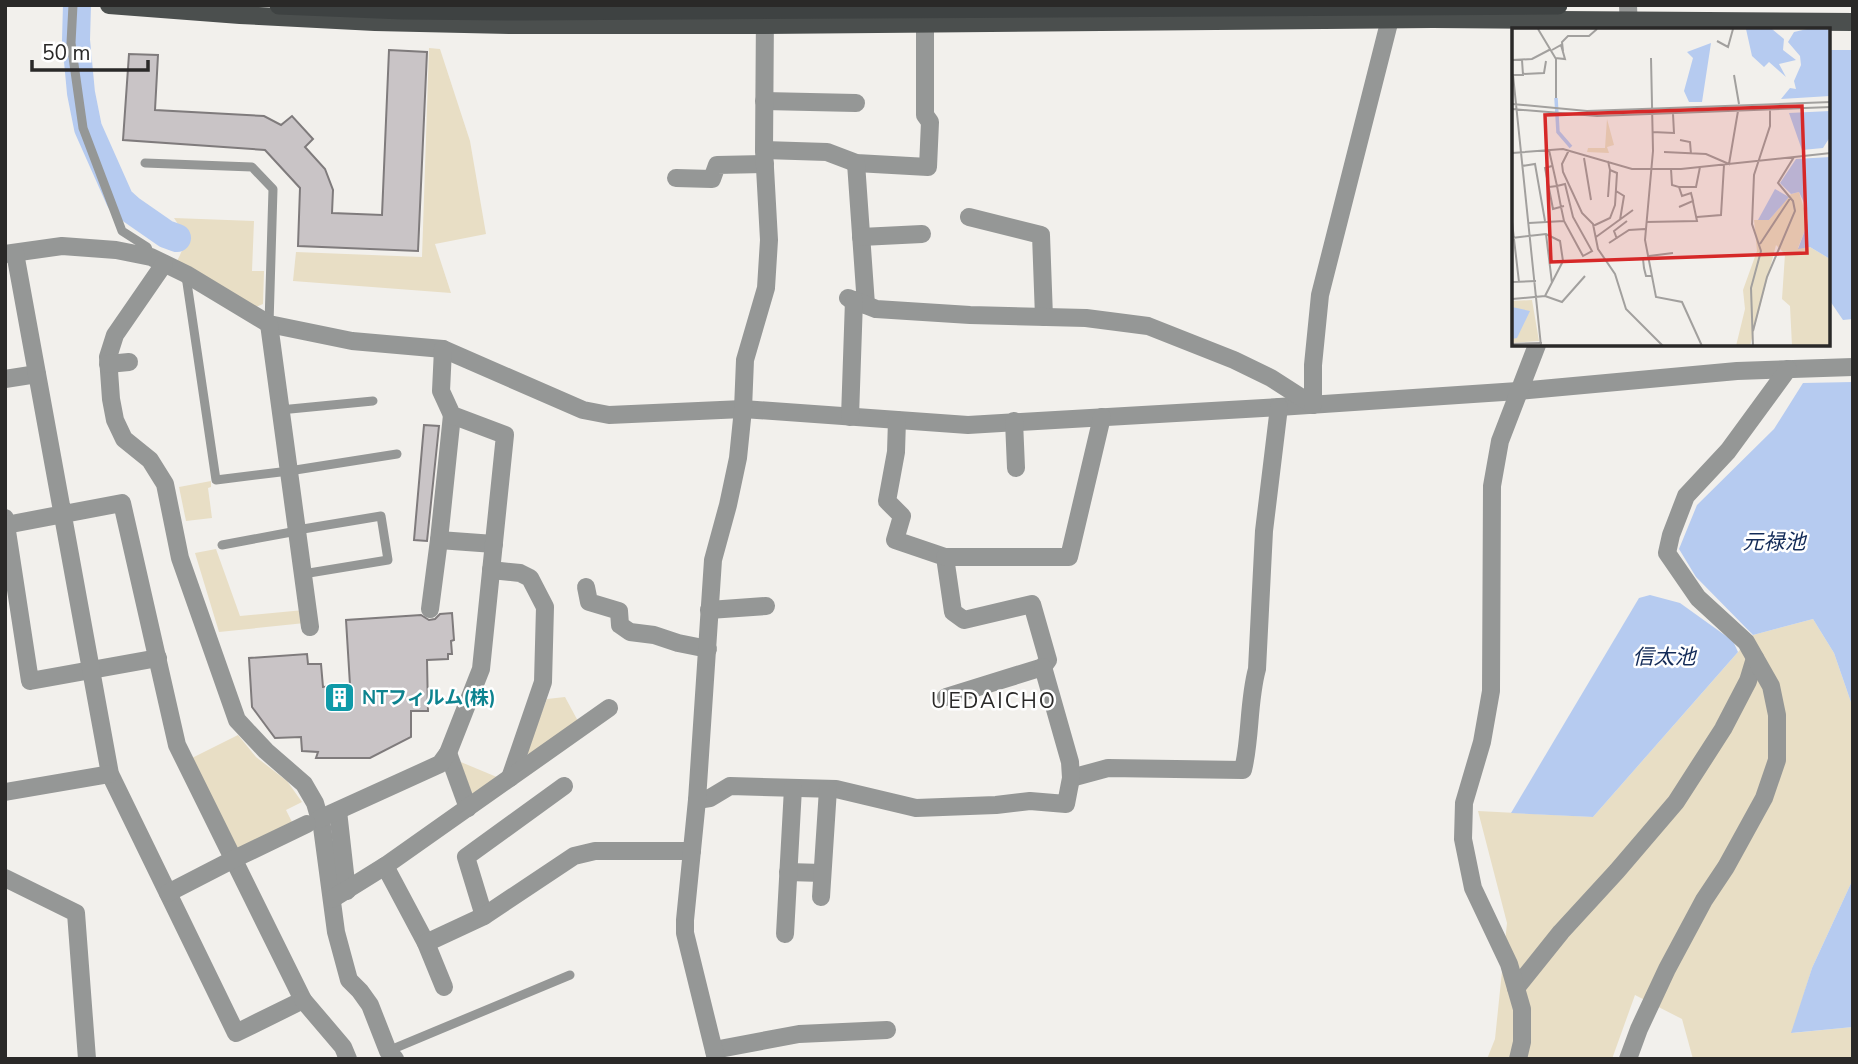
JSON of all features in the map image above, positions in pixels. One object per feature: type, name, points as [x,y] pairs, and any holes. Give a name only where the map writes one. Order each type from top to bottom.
[{"type":"highway","points":[[279,5],[403,10],[536,11],[1558,5]]},
{"type":"main road","points":[[109,5],[375,22],[509,24],[765,25],[1629,18],[1853,22]]},
{"type":"street","points":[[765,5],[764,157],[769,240],[766,288],[744,360],[738,458],[713,560],[685,933],[713,1056],[799,1034],[887,1030]]},
{"type":"street","points":[[1313,405],[1313,365],[1320,295],[1390,19]]},
{"type":"street","points":[[676,178],[712,179],[717,165],[764,157],[827,152],[856,163],[928,167],[930,122],[925,115],[925,23]]},
{"type":"street","points":[[764,101],[856,103]]},
{"type":"street","points":[[850,417],[861,237],[856,163]]},
{"type":"street","points":[[970,217],[1041,235],[1044,317]]},
{"type":"street","points":[[861,237],[922,234]]},
{"type":"street","points":[[303,1000],[236,1033],[110,774],[37,374],[10,253],[62,246],[116,250],[158,260],[269,324],[352,341],[443,349],[583,410],[609,415],[743,409],[968,425],[1518,391],[1737,371],[1853,367]]},
{"type":"street","points":[[158,260],[115,335],[108,357],[115,420],[124,439],[150,460],[165,484],[180,558],[237,720],[266,751],[304,784],[314,803],[313,822],[340,895]]},
{"type":"street","points":[[856,301],[876,309],[1086,318],[1147,326],[1234,360],[1271,378],[1313,405]]},
{"type":"street","points":[[269,324],[310,627]]},
{"type":"street","points":[[1518,1059],[1522,1042],[1522,1009],[1509,964],[1473,888],[1463,839],[1465,803],[1482,742],[1491,691],[1492,486],[1500,441],[1537,346]]},
{"type":"street","points":[[430,609],[452,415],[441,391],[443,349]]},
{"type":"street","points":[[108,364],[129,362]]},
{"type":"street","points":[[1628,1059],[1667,969],[1764,798],[1777,760],[1777,715],[1771,686],[1746,642],[1698,598],[1667,553],[1686,496],[1728,451],[1788,369]]},
{"type":"street","points":[[5,379],[37,374]]},
{"type":"street","points":[[1071,778],[1108,768],[1243,770],[1257,669],[1264,531],[1279,407]]},
{"type":"street","points":[[168,893],[234,859],[440,764],[448,753],[481,669],[505,435],[452,415]]},
{"type":"street","points":[[897,420],[896,452],[887,501],[902,516],[895,540],[945,557],[1069,556],[1102,417]]},
{"type":"street","points":[[1014,421],[1016,468]]},
{"type":"street","points":[[158,658],[30,681],[6,522],[122,503],[158,658],[177,745],[303,1000],[343,1046],[348,1059]]},
{"type":"street","points":[[439,540],[494,544]]},
{"type":"street","points":[[945,557],[953,612],[964,620],[1032,604],[1048,660],[1044,667],[946,697]]},
{"type":"street","points":[[491,570],[520,573],[530,578],[545,607],[543,682],[510,778]]},
{"type":"street","points":[[586,587],[589,603],[619,611],[620,625],[630,632],[654,635],[708,649]]},
{"type":"street","points":[[709,610],[766,606]]},
{"type":"street","points":[[1516,988],[1560,932],[1676,802],[1723,729],[1748,681],[1755,658]]},
{"type":"street","points":[[697,800],[710,798],[730,786],[836,789],[916,808],[1030,801],[1066,804],[1071,778],[1070,762],[1044,667]]},
{"type":"street","points":[[340,895],[609,708]]},
{"type":"street","points":[[448,753],[468,808]]},
{"type":"street","points":[[5,792],[110,774]]},
{"type":"street","points":[[484,916],[466,857],[564,786]]},
{"type":"street","points":[[785,934],[793,788]]},
{"type":"street","points":[[821,897],[828,789]]},
{"type":"street","points":[[338,811],[340,951],[349,981],[370,1005],[391,1055]]},
{"type":"street","points":[[426,943],[484,916],[574,856],[595,851],[692,851]]},
{"type":"street","points":[[385,866],[426,943],[444,987]]},
{"type":"street","points":[[788,872],[822,873]]},
{"type":"street","points":[[5,878],[76,913],[87,1059]]},
{"type":"lane","points":[[73,5],[71,43],[83,128],[122,232],[147,247],[158,260]]},
{"type":"lane","points":[[145,163],[252,167],[273,189],[269,324]]},
{"type":"lane","points":[[186,274],[216,480],[397,454]]},
{"type":"lane","points":[[280,410],[373,401]]},
{"type":"lane","points":[[222,545],[381,516],[388,560],[303,574]]},
{"type":"lane","points":[[391,1055],[570,975]]},
{"type":"shaded area","points":[[429,48],[440,49],[470,141],[486,234],[435,244],[451,293],[293,281],[296,252],[422,257]]},
{"type":"shaded area","points":[[174,218],[254,221],[252,271],[264,271],[263,304],[256,307],[177,261],[184,239]]},
{"type":"shaded area","points":[[211,481],[211,487],[208,488],[212,518],[186,521],[179,487]]},
{"type":"shaded area","points":[[216,549],[240,616],[304,610],[305,623],[219,632],[195,553]]},
{"type":"shaded area","points":[[1813,619],[1834,653],[1853,708],[1853,879],[1812,968],[1792,1033],[1853,1027],[1853,1059],[1693,1059],[1682,1019],[1635,995],[1612,1059],[1487,1059],[1495,1039],[1507,923],[1478,811],[1593,817],[1753,635]]},
{"type":"shaded area","points":[[565,697],[579,723],[533,757],[526,752],[547,699]]},
{"type":"shaded area","points":[[238,735],[256,757],[287,781],[302,802],[286,810],[293,824],[241,849],[234,847],[190,759]]},
{"type":"shaded area","points":[[456,760],[504,780],[469,803]]},
{"type":"water","points":[[1830,50],[1853,50],[1853,319],[1843,320],[1830,301]]},
{"type":"water","name":"元禄池","points":[[1853,382],[1853,708],[1834,653],[1813,619],[1753,635],[1696,577],[1679,549],[1697,505],[1774,429],[1803,383]]},
{"type":"water","name":"信太池","points":[[1650,595],[1680,603],[1733,641],[1738,652],[1593,817],[1511,813],[1639,598]]},
{"type":"water","points":[[1853,879],[1853,1027],[1791,1033],[1812,968]]},
{"type":"building","points":[[389,50],[427,52],[418,251],[298,246],[300,188],[265,150],[123,140],[129,54],[158,55],[155,110],[264,116],[281,125],[292,116],[313,139],[305,147],[325,169],[333,190],[332,213],[382,215]]},
{"type":"building","points":[[424,425],[439,426],[427,541],[414,540]]},
{"type":"building","name":"NTフィルム(株)","points":[[452,613],[452,654],[448,654],[448,659],[427,660],[428,711],[411,711],[411,737],[370,758],[316,758],[318,752],[302,751],[301,737],[275,738],[252,707],[249,658],[307,654],[308,664],[321,664],[323,687],[350,685],[346,620],[421,615],[429,620],[440,614]]},
{"type":"waterway","points":[[77,5],[76,40],[81,93],[88,128],[120,200],[166,234],[177,238]]},
{"type":"place","name":"NTフィルム(株)","points":[[339,697]]},
{"type":"district","name":"UEDAICHO","points":[[994,701]]}]
